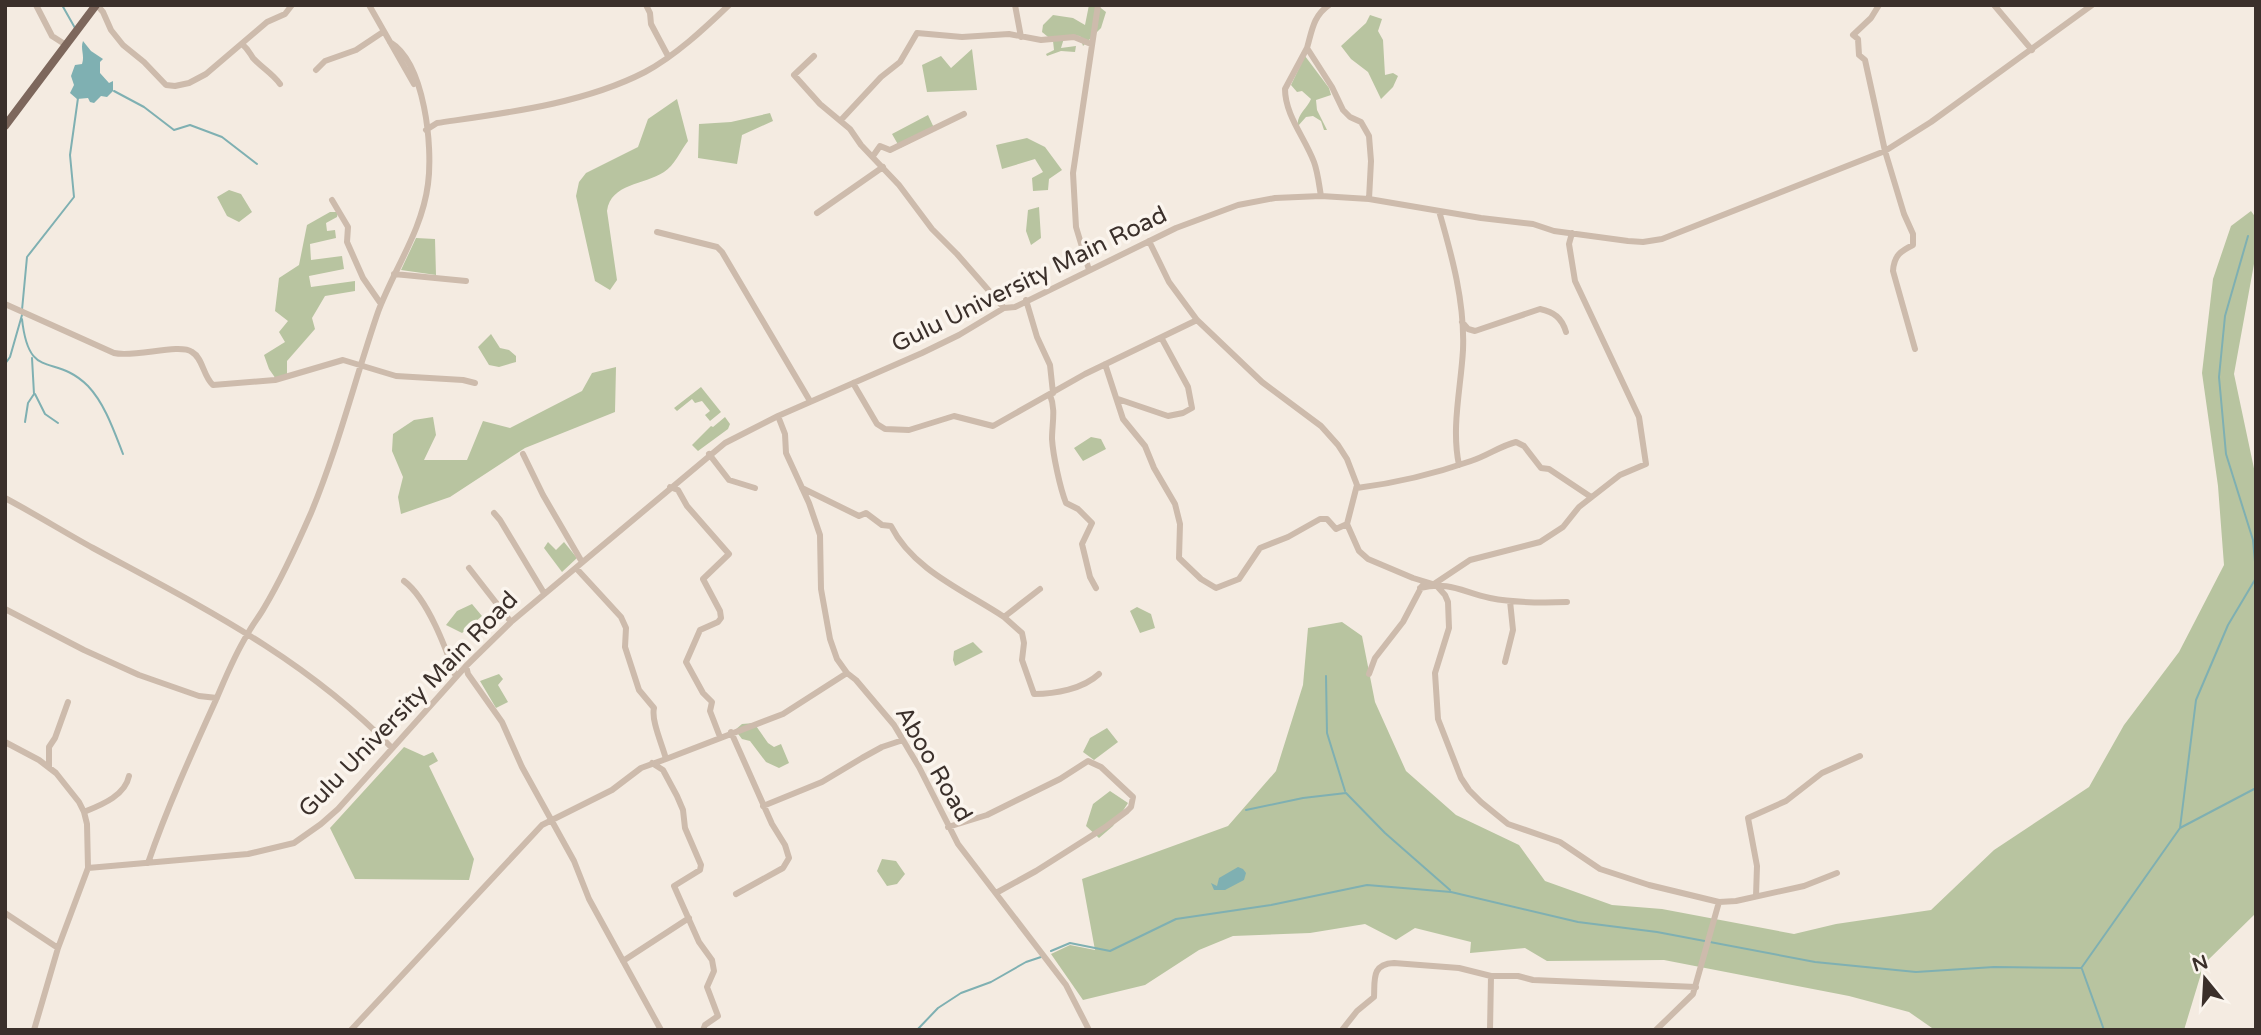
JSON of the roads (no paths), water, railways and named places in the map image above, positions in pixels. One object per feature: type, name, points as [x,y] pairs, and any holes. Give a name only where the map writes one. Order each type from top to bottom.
[{"type":"main road","points":[[5,126],[96,5]]},
{"type":"street","points":[[36,5],[52,36],[66,45]]},
{"type":"street","points":[[96,5],[123,45],[170,86],[189,83],[206,74],[267,22],[285,14],[292,5]]},
{"type":"street","points":[[148,863],[164,817],[247,633],[263,610],[311,513],[382,304],[415,232],[424,204],[429,173],[426,130],[418,88],[411,64],[402,51],[390,42],[369,5]]},
{"type":"street","points":[[646,5],[652,27],[668,56]]},
{"type":"street","points":[[426,130],[437,123],[562,102],[641,74],[703,30],[729,5]]},
{"type":"street","points":[[1015,5],[1021,37]]},
{"type":"street","points":[[1089,270],[1076,227],[1073,173],[1098,5]]},
{"type":"street","points":[[1321,195],[1315,165],[1289,110],[1285,89],[1307,48],[1313,24],[1329,5]]},
{"type":"street","points":[[1879,5],[1871,18],[1853,35],[1858,39],[1858,55],[1865,60],[1885,151],[1914,238],[1913,245],[1896,257],[1893,271],[1915,349]]},
{"type":"street","points":[[1994,5],[2032,50]]},
{"type":"street","name":"Gulu University Main Road","points":[[88,868],[248,854],[294,843],[314,830],[338,808],[466,666],[512,622],[709,454],[778,416],[959,335],[1004,308],[1015,307],[1176,228],[1238,205],[1275,198],[1321,195],[1369,199],[1533,224],[1554,231],[1643,243],[1662,239],[1885,151],[1931,122],[2092,5]]},
{"type":"street","points":[[316,70],[325,61],[353,51],[383,32]]},
{"type":"street","points":[[842,120],[881,77],[900,62],[917,33],[962,37],[1009,34],[1041,40],[1074,37],[1091,44]]},
{"type":"street","points":[[242,44],[280,84]]},
{"type":"street","points":[[1307,48],[1343,110],[1360,122],[1368,136],[1371,161],[1369,199]]},
{"type":"street","points":[[814,56],[794,75],[826,108],[842,120],[932,229],[1004,308]]},
{"type":"street","points":[[873,156],[880,145],[890,150],[964,114]]},
{"type":"street","points":[[424,117],[437,123]]},
{"type":"street","points":[[817,213],[883,167]]},
{"type":"street","points":[[332,200],[348,227],[347,242],[363,278],[382,304]]},
{"type":"street","points":[[1439,211],[1453,259],[1462,322],[1463,348],[1456,437],[1459,465]]},
{"type":"street","points":[[657,232],[710,245],[722,251],[810,401]]},
{"type":"street","points":[[1420,589],[1435,584],[1470,560],[1540,542],[1563,527],[1591,497],[1620,475],[1646,463],[1640,416],[1575,281],[1569,244],[1572,233]]},
{"type":"street","points":[[1149,241],[1169,282],[1197,320],[1262,382],[1329,435],[1348,459],[1357,488],[1347,524],[1355,545],[1364,556],[1424,581],[1490,598],[1567,602]]},
{"type":"street","points":[[394,274],[466,281]]},
{"type":"street","points":[[1026,300],[1037,337],[1050,366],[1053,449],[1062,493],[1066,503],[1078,509],[1092,523],[1082,544],[1090,577],[1096,588]]},
{"type":"street","points":[[5,304],[114,353],[133,355],[189,350],[195,354],[213,384],[275,380],[343,360],[396,376],[474,383]]},
{"type":"street","points":[[1462,322],[1468,329],[1475,331],[1540,309],[1548,310],[1562,320],[1566,332]]},
{"type":"street","points":[[853,383],[877,424],[891,430],[909,430],[954,416],[993,426],[1105,365],[1197,320]]},
{"type":"street","points":[[1117,399],[1168,416],[1184,413],[1192,408],[1188,387],[1162,339]]},
{"type":"street","points":[[1105,365],[1123,419],[1145,446],[1154,468],[1175,504],[1180,523],[1179,558],[1213,587],[1221,587],[1239,579],[1261,548],[1321,519],[1327,519],[1336,529],[1347,524]]},
{"type":"street","name":"Aboo Road","points":[[778,416],[784,429],[786,453],[820,535],[821,589],[830,639],[837,659],[903,740],[958,844],[1066,985],[1090,1030]]},
{"type":"street","points":[[1357,488],[1418,477],[1519,443],[1541,468],[1549,469],[1591,497]]},
{"type":"street","points":[[523,454],[543,495],[582,562]]},
{"type":"street","points":[[709,454],[729,480],[755,488]]},
{"type":"street","points":[[670,487],[678,490],[687,506],[729,554],[703,579],[720,611],[720,620],[699,631],[687,662],[703,693],[712,702],[710,711],[720,737]]},
{"type":"street","points":[[802,488],[859,516],[866,513],[882,525],[891,526],[900,541],[921,564],[1004,617],[1023,633],[1022,660],[1034,694],[1059,692],[1082,685],[1099,674]]},
{"type":"street","points":[[5,498],[247,633],[337,695],[392,748]]},
{"type":"street","points":[[494,513],[544,593]]},
{"type":"street","points":[[470,568],[512,622]]},
{"type":"street","points":[[576,568],[623,621],[632,670],[640,693],[653,708],[653,721],[659,731],[666,759]]},
{"type":"street","points":[[1449,586],[1450,572]]},
{"type":"street","points":[[404,581],[423,600],[456,677]]},
{"type":"street","points":[[1369,674],[1375,658],[1403,622],[1424,581]]},
{"type":"street","points":[[1435,584],[1445,595],[1449,620],[1447,639],[1435,673],[1438,719],[1461,778],[1469,790],[1508,824],[1560,842],[1600,869],[1649,885],[1719,902],[1804,886],[1837,873]]},
{"type":"street","points":[[1004,617],[1040,589]]},
{"type":"street","points":[[1505,662],[1513,630],[1510,601]]},
{"type":"street","points":[[5,609],[159,683],[199,696],[217,698]]},
{"type":"street","points":[[466,666],[468,674],[502,722],[506,735],[511,739],[513,750],[574,861],[589,899],[661,1030]]},
{"type":"street","points":[[351,1030],[501,867],[550,819],[612,790],[652,763],[788,712],[847,673]]},
{"type":"street","points":[[199,696],[213,707]]},
{"type":"street","points":[[49,767],[50,747],[68,702]]},
{"type":"street","points":[[731,733],[763,806],[788,852],[788,862],[783,868],[736,894]]},
{"type":"street","points":[[763,806],[822,782],[883,747],[903,740]]},
{"type":"street","points":[[5,741],[49,767],[70,787],[84,811],[88,868],[58,948],[34,1030]]},
{"type":"street","points":[[1756,896],[1758,866],[1748,818],[1786,801],[1822,773],[1860,757]]},
{"type":"street","points":[[948,827],[987,815],[1060,779],[1088,761],[1101,767],[1133,797],[1131,807],[1117,818],[1036,871],[996,893]]},
{"type":"street","points":[[652,763],[663,771],[677,796],[683,810],[685,828],[701,865],[700,870],[674,886],[699,942],[709,954],[713,969],[707,987],[718,1016],[705,1025],[703,1030]]},
{"type":"street","points":[[84,811],[113,797],[127,784],[129,776]]},
{"type":"street","points":[[1657,1030],[1690,999],[1696,987],[1719,902]]},
{"type":"street","points":[[5,913],[58,948]]},
{"type":"street","points":[[623,961],[689,918]]},
{"type":"street","points":[[1342,1030],[1357,1011],[1374,997],[1373,975],[1385,963],[1459,968],[1491,976],[1518,976],[1533,980],[1696,987]]},
{"type":"street","points":[[1490,1030],[1491,976]]},
{"type":"water","points":[[83,41],[103,59],[100,62],[100,73],[109,83],[113,81],[113,91],[107,97],[101,96],[94,103],[88,98],[77,99],[70,93],[74,85],[71,76],[75,65],[82,64]]},
{"type":"water","points":[[1238,867],[1246,873],[1244,880],[1225,890],[1214,890],[1211,883],[1217,886],[1219,878]]},
{"type":"waterway","points":[[62,5],[75,28]]},
{"type":"waterway","points":[[114,91],[144,107],[174,130],[190,125],[222,137],[257,164]]},
{"type":"waterway","points":[[22,310],[27,257],[74,197],[70,155],[78,98]]},
{"type":"waterway","points":[[2248,236],[2225,316],[2219,377],[2226,454],[2253,540],[2256,573]]},
{"type":"waterway","points":[[5,364],[10,357],[22,315]]},
{"type":"waterway","points":[[22,319],[30,352],[45,364],[76,376],[88,386],[108,418],[123,454]]},
{"type":"waterway","points":[[25,422],[28,403],[34,394],[32,358]]},
{"type":"waterway","points":[[35,394],[45,414],[58,423]]},
{"type":"waterway","points":[[2180,828],[2196,700],[2228,625],[2256,578]]},
{"type":"waterway","points":[[1326,676],[1327,733],[1345,791]]},
{"type":"waterway","points":[[2082,967],[2180,828],[2256,788]]},
{"type":"waterway","points":[[1246,810],[1303,798],[1346,793],[1385,833],[1450,890]]},
{"type":"waterway","points":[[1051,951],[1070,943],[1110,951],[1176,919],[1271,905],[1367,885],[1451,892],[1578,922],[1657,932],[1815,962],[1916,972],[1994,967],[2081,968]]},
{"type":"waterway","points":[[917,1030],[938,1008],[961,993],[991,982],[1026,962],[1041,957]]},
{"type":"waterway","points":[[2082,969],[2104,1030]]}]
